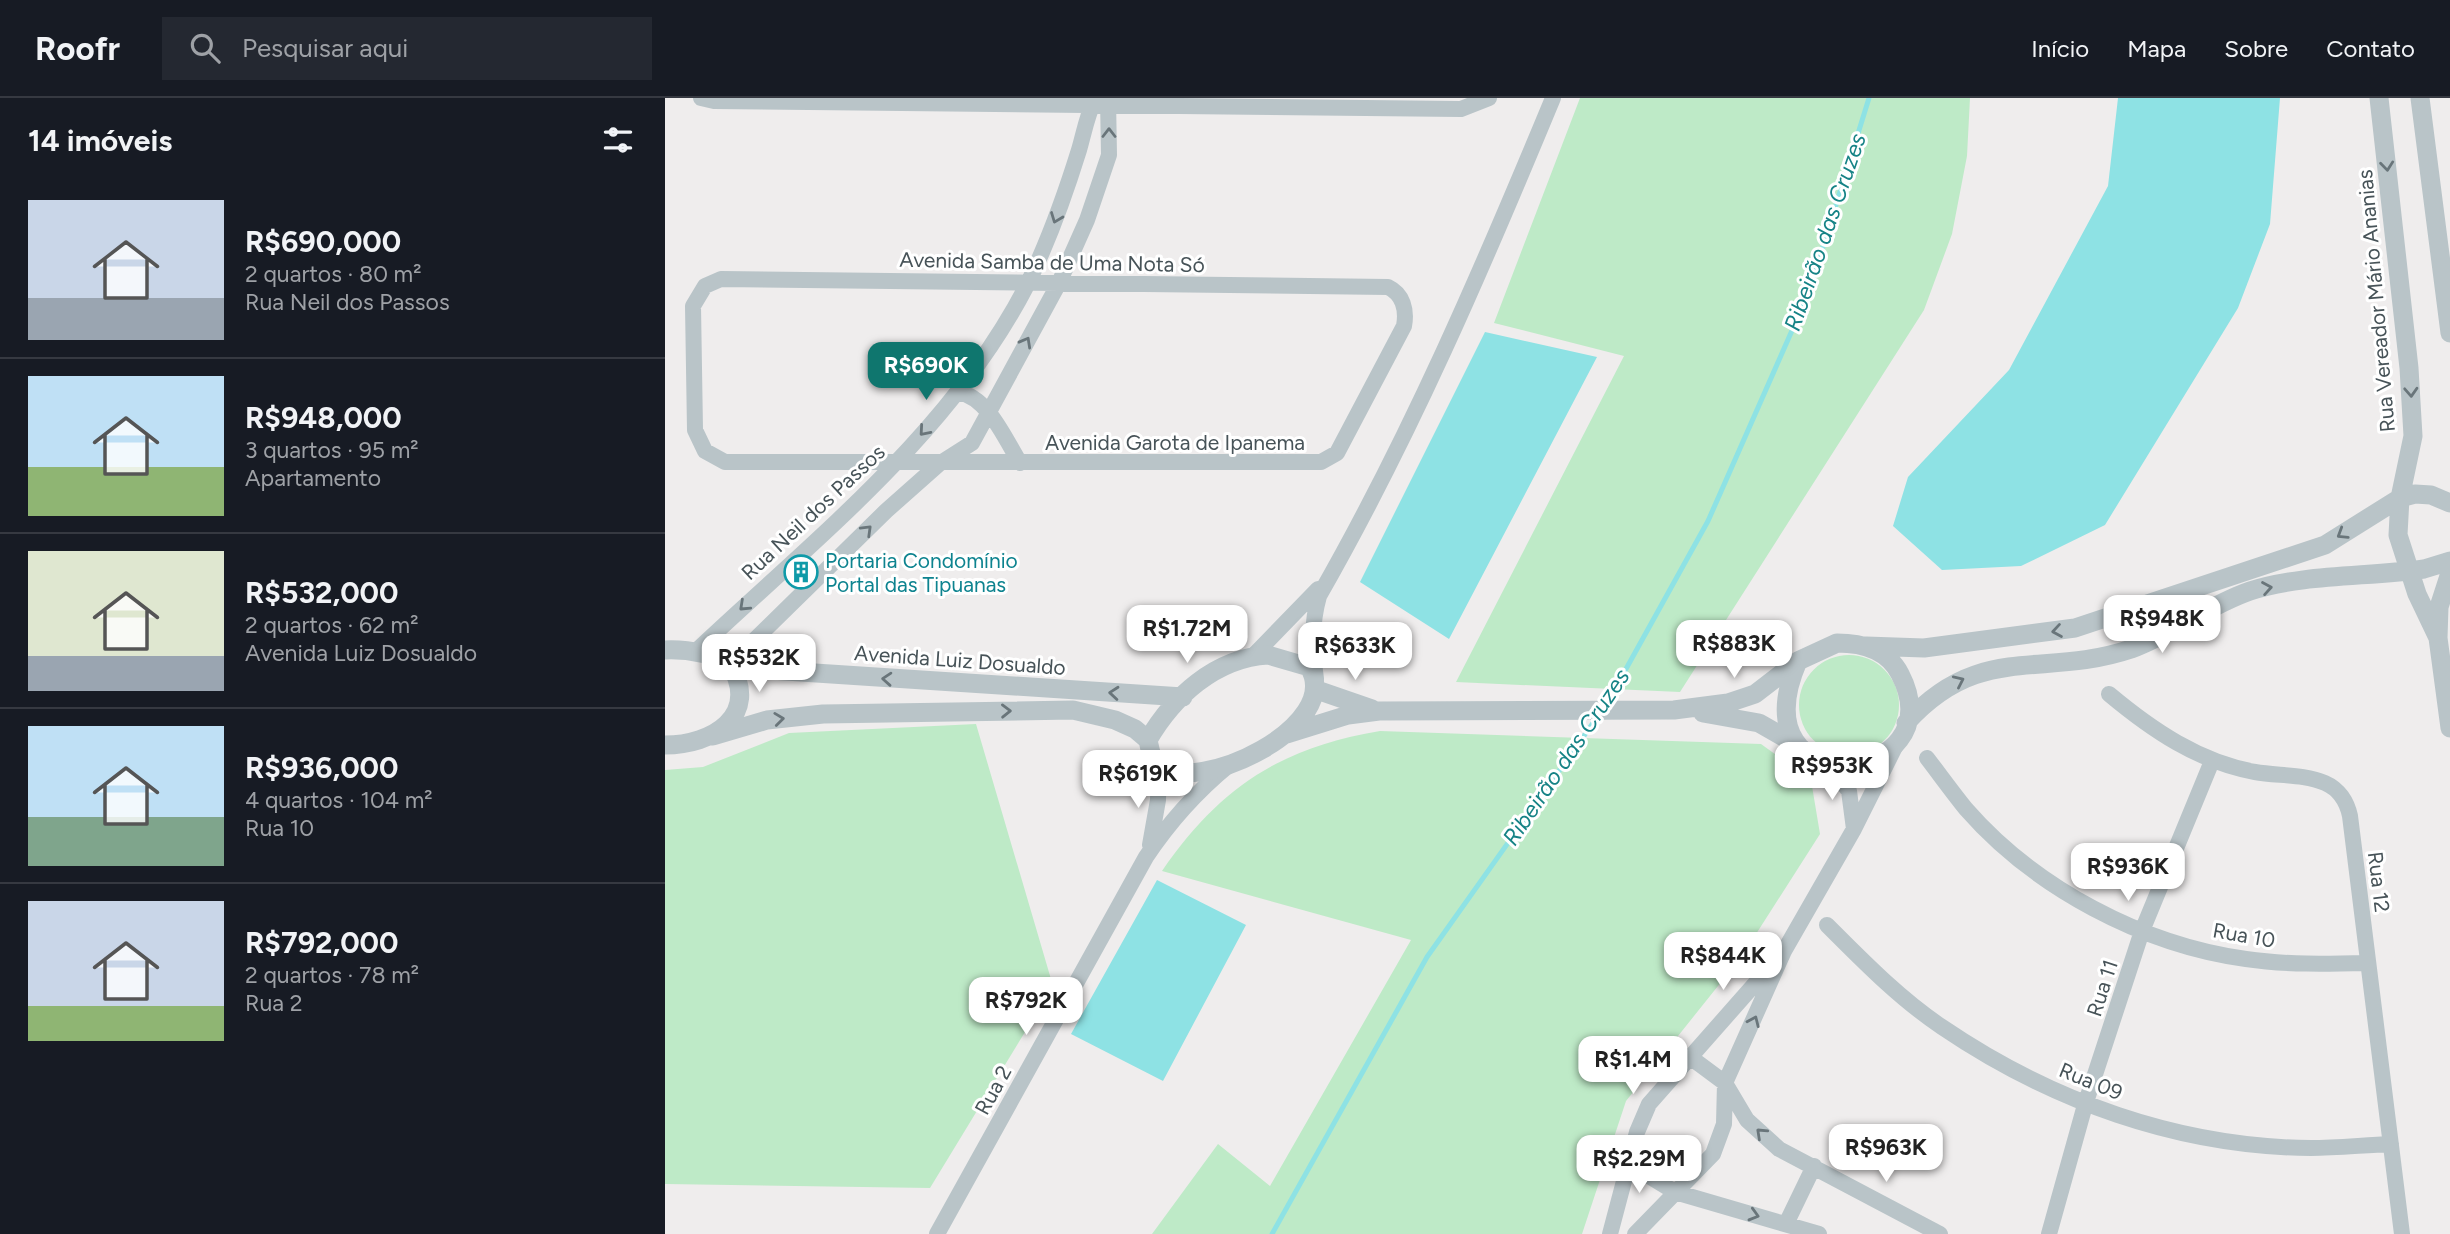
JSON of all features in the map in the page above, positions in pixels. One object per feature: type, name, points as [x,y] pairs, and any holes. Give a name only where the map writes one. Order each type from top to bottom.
[{"type":"street","points":[[701,98],[714,101],[1101,102],[1461,109],[1489,98]]},
{"type":"street","points":[[1287,734],[1317,685],[1311,644],[1313,617],[1319,596],[1482,268],[1553,98]]},
{"type":"street","name":"Rua Vereador Mário Ananias","points":[[2379,98],[2409,368],[2413,436],[2400,498],[2398,536],[2410,571]]},
{"type":"street","points":[[2420,98],[2450,333]]},
{"type":"street","points":[[733,667],[828,568],[939,464],[972,443],[986,411],[1059,284],[1087,220],[1109,155],[1101,102]]},
{"type":"street","name":"Rua Neil dos Passos","points":[[697,651],[897,463],[958,392],[991,347],[1028,283],[1057,218],[1101,102]]},
{"type":"street","name":"Avenida Samba de Uma Nota Só","points":[[705,450],[695,430],[693,306],[705,286],[720,279],[1388,286],[1398,293],[1406,316],[1404,326],[1337,453],[1330,459]]},
{"type":"street","name":"Avenida Garota de Ipanema","points":[[958,392],[970,394],[986,411],[1020,463]]},
{"type":"street","name":"Avenida Garota de Ipanema","points":[[705,450],[725,462],[1316,463],[1330,459]]},
{"type":"street","points":[[1379,711],[1317,685],[1309,667],[1296,661],[1282,657],[1253,656],[1225,664],[1182,696],[1162,715],[1148,740],[1151,756],[1159,766],[1180,772],[1231,764],[1270,747],[1287,734],[1348,715],[1379,711],[1674,710],[1728,704],[1755,694],[1798,661],[1837,643],[1924,648],[2075,628],[2325,545],[2400,498],[2415,494],[2431,495],[2450,503]]},
{"type":"street","points":[[808,545],[828,568]]},
{"type":"street","points":[[1828,764],[1844,766],[1876,760],[1944,688],[1973,675],[2004,666],[2078,660],[2131,649],[2252,591],[2300,582],[2410,571],[2450,561]]},
{"type":"street","points":[[1253,656],[1303,608],[1333,571]]},
{"type":"street","points":[[2410,571],[2438,639]]},
{"type":"street","points":[[2450,573],[2439,607],[2438,639],[2450,728]]},
{"type":"street","points":[[765,586],[787,608]]},
{"type":"street","points":[[1635,1234],[1713,1154],[1724,1124],[1725,1083],[1784,951],[1854,830],[1903,731],[1909,704],[1906,685],[1897,668],[1883,654],[1866,646]]},
{"type":"street","points":[[665,650],[697,651],[733,667],[739,687],[735,712],[726,726],[713,736]]},
{"type":"street","points":[[1798,661],[1785,701],[1786,720],[1794,738],[1807,752]]},
{"type":"street","name":"Avenida Luiz Dosualdo","points":[[733,667],[1182,696]]},
{"type":"street","name":"Rua 12","points":[[2109,694],[2151,729],[2212,761],[2253,772],[2317,780],[2341,796],[2350,816],[2402,1234]]},
{"type":"street","name":"Avenida Luiz Dosualdo","points":[[665,745],[695,742],[767,720],[823,714],[1073,710],[1115,720],[1135,729],[1148,740]]},
{"type":"street","points":[[1674,710],[1759,723],[1828,764],[1838,772],[1849,791],[1854,830]]},
{"type":"street","name":"Rua 10","points":[[1927,758],[1967,810],[2014,855],[2068,894],[2143,931],[2184,945],[2245,959],[2306,965],[2368,962]]},
{"type":"street","name":"Rua 11","points":[[2049,1234],[2085,1105],[2143,931],[2212,761]]},
{"type":"street","name":"Rua 2","points":[[937,1234],[1146,857],[1170,822],[1198,790],[1231,764]]},
{"type":"street","name":"Rua 2","points":[[1146,857],[1158,800],[1159,766]]},
{"type":"street","name":"Rua 09","points":[[1827,925],[1881,979],[1941,1026],[2006,1067],[2085,1105],[2151,1126],[2230,1142],[2310,1148],[2391,1144]]},
{"type":"street","points":[[1610,1234],[1649,1104],[1784,951]]},
{"type":"street","points":[[1690,1057],[1725,1083],[1747,1120],[1779,1149],[1940,1234]]},
{"type":"street","points":[[1629,1164],[1675,1192],[1819,1234]]},
{"type":"street","points":[[1786,1224],[1814,1166]]},
{"type":"green space","points":[[1580,98],[1970,98],[1967,156],[1952,234],[1924,310],[1680,692],[1456,682],[1624,356],[1494,323]]},
{"type":"green space","points":[[1849,655],[1868,659],[1884,670],[1895,686],[1899,705],[1895,724],[1884,740],[1868,751],[1849,755],[1830,751],[1814,740],[1803,724],[1799,705],[1803,686],[1814,670],[1830,659]]},
{"type":"green space","points":[[976,724],[1053,986],[930,1188],[665,1184],[665,770],[703,767],[789,733]]},
{"type":"green space","points":[[1380,731],[1761,744],[1811,780],[1820,834],[1742,956],[1626,1101],[1582,1234],[1152,1234],[1218,1144],[1270,1186],[1411,940],[1162,871],[1206,816],[1255,776],[1312,748]]},
{"type":"water","points":[[2118,98],[2280,98],[2270,224],[2238,308],[2105,525],[2021,566],[1942,570],[1893,526],[1908,477],[2009,370],[2108,186]]},
{"type":"water","points":[[1485,332],[1597,357],[1449,639],[1360,582]]},
{"type":"water","points":[[1157,880],[1246,925],[1163,1081],[1071,1034]]},
{"type":"building","name":"Portaria Condomínio Portal das Tipuanas","points":[[805,557],[817,571],[799,588],[786,573]]},
{"type":"waterway","name":"Ribeirão das Cruzes","points":[[1606,705],[1708,521],[1809,292],[1869,98]]},
{"type":"waterway","name":"Ribeirão das Cruzes","points":[[1272,1234],[1427,957],[1598,716]]},
{"type":"place","name":"Portaria Condomínio Portal das Tipuanas","points":[[801,572]]}]
